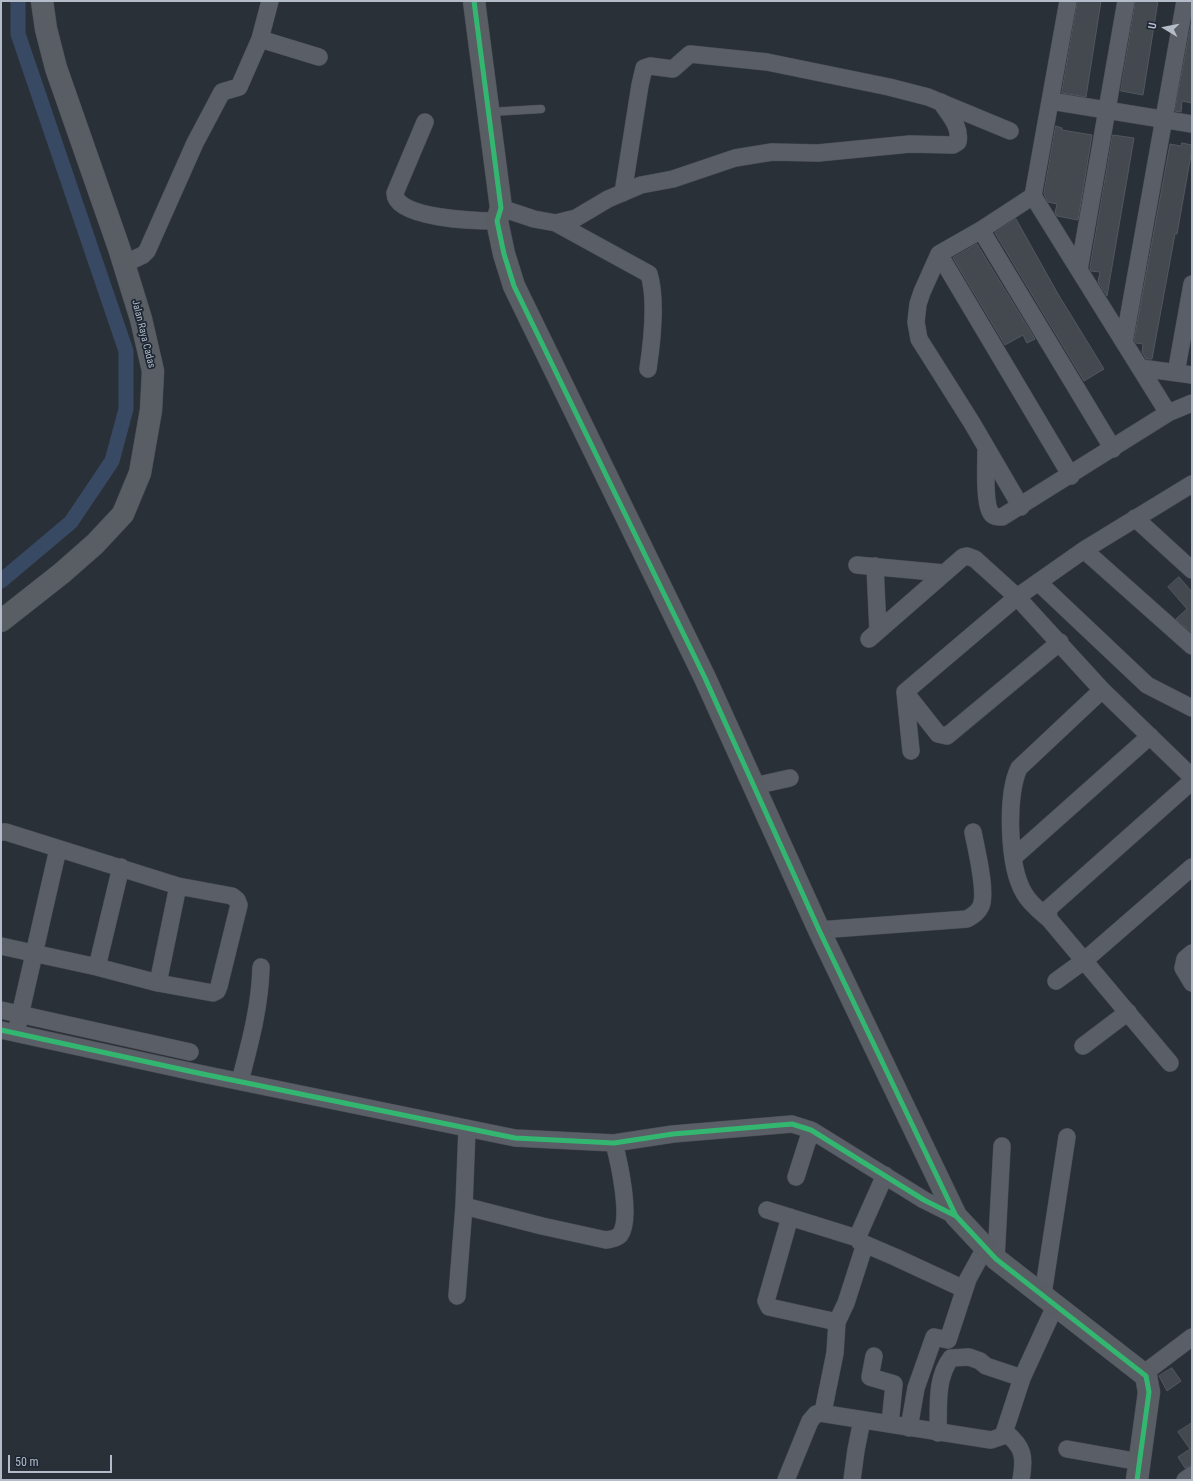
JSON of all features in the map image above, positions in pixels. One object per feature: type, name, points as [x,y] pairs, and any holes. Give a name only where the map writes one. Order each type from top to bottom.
[{"type":"street","name":"Jalan Raya Cadas","points":[[1,622],[62,573],[95,544],[123,514],[140,473],[151,410],[153,371],[141,319],[124,264],[56,68],[46,29],[42,1]]},
{"type":"street","points":[[124,264],[143,255],[147,251],[209,115],[222,92],[239,87],[260,39],[270,1]]},
{"type":"street","points":[[474,1],[489,112],[504,254],[514,286],[705,678],[819,930],[956,1216],[991,1253],[1050,1299],[1152,1369]]},
{"type":"street","points":[[1068,1],[1033,196],[1141,368],[1168,414]]},
{"type":"street","points":[[1079,270],[1109,110],[1126,1]]},
{"type":"street","points":[[1124,342],[1165,120],[1185,1]]},
{"type":"street","points":[[260,39],[319,57]]},
{"type":"street","points":[[623,193],[644,68],[650,66],[673,69],[690,54],[766,62],[889,87],[941,102],[1010,131]]},
{"type":"street","points":[[1051,101],[1192,124]]},
{"type":"street","points":[[556,223],[576,218],[623,193],[641,186],[673,179],[735,158],[756,154],[818,153],[910,144],[953,145],[958,142],[958,126],[941,102]]},
{"type":"street","points":[[426,122],[395,193],[395,198],[399,202],[421,212],[447,219],[499,214],[556,223],[649,274],[652,283],[652,308],[648,369]]},
{"type":"street","points":[[1021,507],[919,339],[916,330],[918,304],[939,254],[981,230],[1033,196]]},
{"type":"street","points":[[981,230],[1113,450]]},
{"type":"street","points":[[939,254],[1071,476]]},
{"type":"street","points":[[1141,368],[1184,374],[1192,284]]},
{"type":"street","points":[[986,448],[987,499],[989,512],[993,516],[1002,517],[1021,507],[1113,450],[1168,414],[1192,403]]},
{"type":"street","points":[[905,692],[1017,597],[1038,582],[1084,550],[1135,518],[1189,490]]},
{"type":"street","points":[[1135,518],[1192,570]]},
{"type":"street","points":[[1084,550],[1192,646]]},
{"type":"street","points":[[875,566],[874,635],[963,556],[970,556],[1017,597],[1060,642],[1102,690],[1192,777]]},
{"type":"street","points":[[857,565],[944,573]]},
{"type":"street","points":[[1038,582],[1147,685],[1192,708]]},
{"type":"street","points":[[905,692],[938,734],[947,736],[1060,642]]},
{"type":"street","points":[[1102,690],[1019,768],[1014,778],[1011,799],[1011,835],[1017,876],[1023,892],[1034,907],[1049,919],[1085,960],[1170,1063]]},
{"type":"street","points":[[905,692],[911,751]]},
{"type":"street","points":[[1014,857],[1150,736]]},
{"type":"street","points":[[754,786],[790,778]]},
{"type":"street","points":[[1049,919],[1048,909],[1050,905],[1192,781]]},
{"type":"street","points":[[1,832],[6,832],[121,867],[178,886],[232,896],[240,905],[217,990],[208,993],[158,983],[97,967],[1,946]]},
{"type":"street","points":[[819,930],[967,919],[980,907],[983,896],[973,832]]},
{"type":"street","points":[[58,849],[33,954],[21,1014],[8,1032],[515,1138],[614,1143],[673,1134],[731,1131],[772,1125],[792,1124],[811,1130],[924,1200],[956,1216]]},
{"type":"street","points":[[97,967],[121,867]]},
{"type":"street","points":[[1056,981],[1085,960],[1192,867]]},
{"type":"street","points":[[158,983],[178,886]]},
{"type":"street","points":[[1192,953],[1185,959],[1183,968],[1192,983]]},
{"type":"street","points":[[240,1081],[255,1024],[260,992],[261,967]]},
{"type":"street","points":[[1,1010],[190,1052]]},
{"type":"street","points":[[1083,1046],[1128,1012]]},
{"type":"street","points":[[457,1296],[464,1206],[467,1129]]},
{"type":"street","points":[[796,1177],[811,1130]]},
{"type":"street","points":[[786,1480],[810,1421],[816,1414],[823,1412],[938,1433],[991,1440],[1002,1436],[1007,1418],[1050,1299],[1067,1137]]},
{"type":"street","points":[[464,1206],[542,1226],[606,1240],[614,1239],[620,1236],[624,1226],[623,1182],[614,1143]]},
{"type":"street","points":[[909,1428],[916,1388],[934,1337],[948,1340],[968,1279],[991,1253],[1002,1146]]},
{"type":"street","points":[[823,1412],[835,1353],[837,1322],[846,1303],[861,1241],[885,1175]]},
{"type":"street","points":[[767,1210],[861,1241],[964,1289]]},
{"type":"street","points":[[790,1217],[766,1304],[768,1307],[837,1322]]},
{"type":"street","points":[[1068,1448],[1138,1471],[1152,1369],[1192,1337]]},
{"type":"street","points":[[874,1356],[870,1377],[894,1384],[916,1388]]},
{"type":"street","points":[[938,1433],[938,1395],[951,1358],[969,1357],[980,1361],[986,1366],[1022,1378]]},
{"type":"street","points":[[890,1424],[894,1384]]},
{"type":"street","points":[[852,1480],[862,1420]]},
{"type":"street","points":[[1004,1432],[1014,1440],[1022,1453],[1024,1464],[1022,1480]]},
{"type":"street","points":[[1185,1480],[1192,1475]]},
{"type":"lane","points":[[489,112],[540,109]]},
{"type":"building","points":[[1078,1],[1101,1],[1086,97],[1062,93]]},
{"type":"building","points":[[1136,1],[1158,1],[1143,95],[1121,91]]},
{"type":"building","points":[[1192,19],[1192,103],[1182,101],[1181,112],[1175,111]]},
{"type":"building","points":[[1056,126],[1062,128],[1062,130],[1092,135],[1078,220],[1057,216],[1055,213],[1057,204],[1048,202],[1044,194]]},
{"type":"building","points":[[1113,135],[1134,138],[1107,296],[1098,282],[1100,272],[1091,271],[1090,268]]},
{"type":"building","points":[[1182,143],[1192,145],[1192,149],[1152,359],[1146,359],[1142,352],[1143,344],[1136,343],[1134,340],[1170,144],[1181,146]]},
{"type":"building","points":[[1016,219],[1058,294],[1104,369],[1084,381],[995,233]]},
{"type":"building","points":[[977,244],[1035,339],[1027,343],[1023,335],[1005,345],[953,258]]},
{"type":"building","points":[[1179,577],[1192,592],[1192,633],[1176,619],[1187,609],[1168,587]]},
{"type":"building","points":[[1172,1368],[1181,1381],[1167,1391],[1159,1376]]},
{"type":"building","points":[[1192,1423],[1192,1465],[1185,1468],[1178,1457],[1190,1449],[1178,1432]]},
{"type":"waterway","points":[[1,581],[71,522],[112,461],[126,409],[126,351],[18,34],[18,1]]},
{"type":"cycle path","points":[[474,1],[501,208],[497,221],[504,254],[514,286],[705,678],[819,930],[956,1216],[996,1259],[1146,1376],[1149,1392],[1137,1480]]},
{"type":"cycle path","points":[[1,1030],[198,1073],[515,1138],[614,1143],[673,1134],[792,1124],[811,1130],[924,1200],[956,1216]]}]
